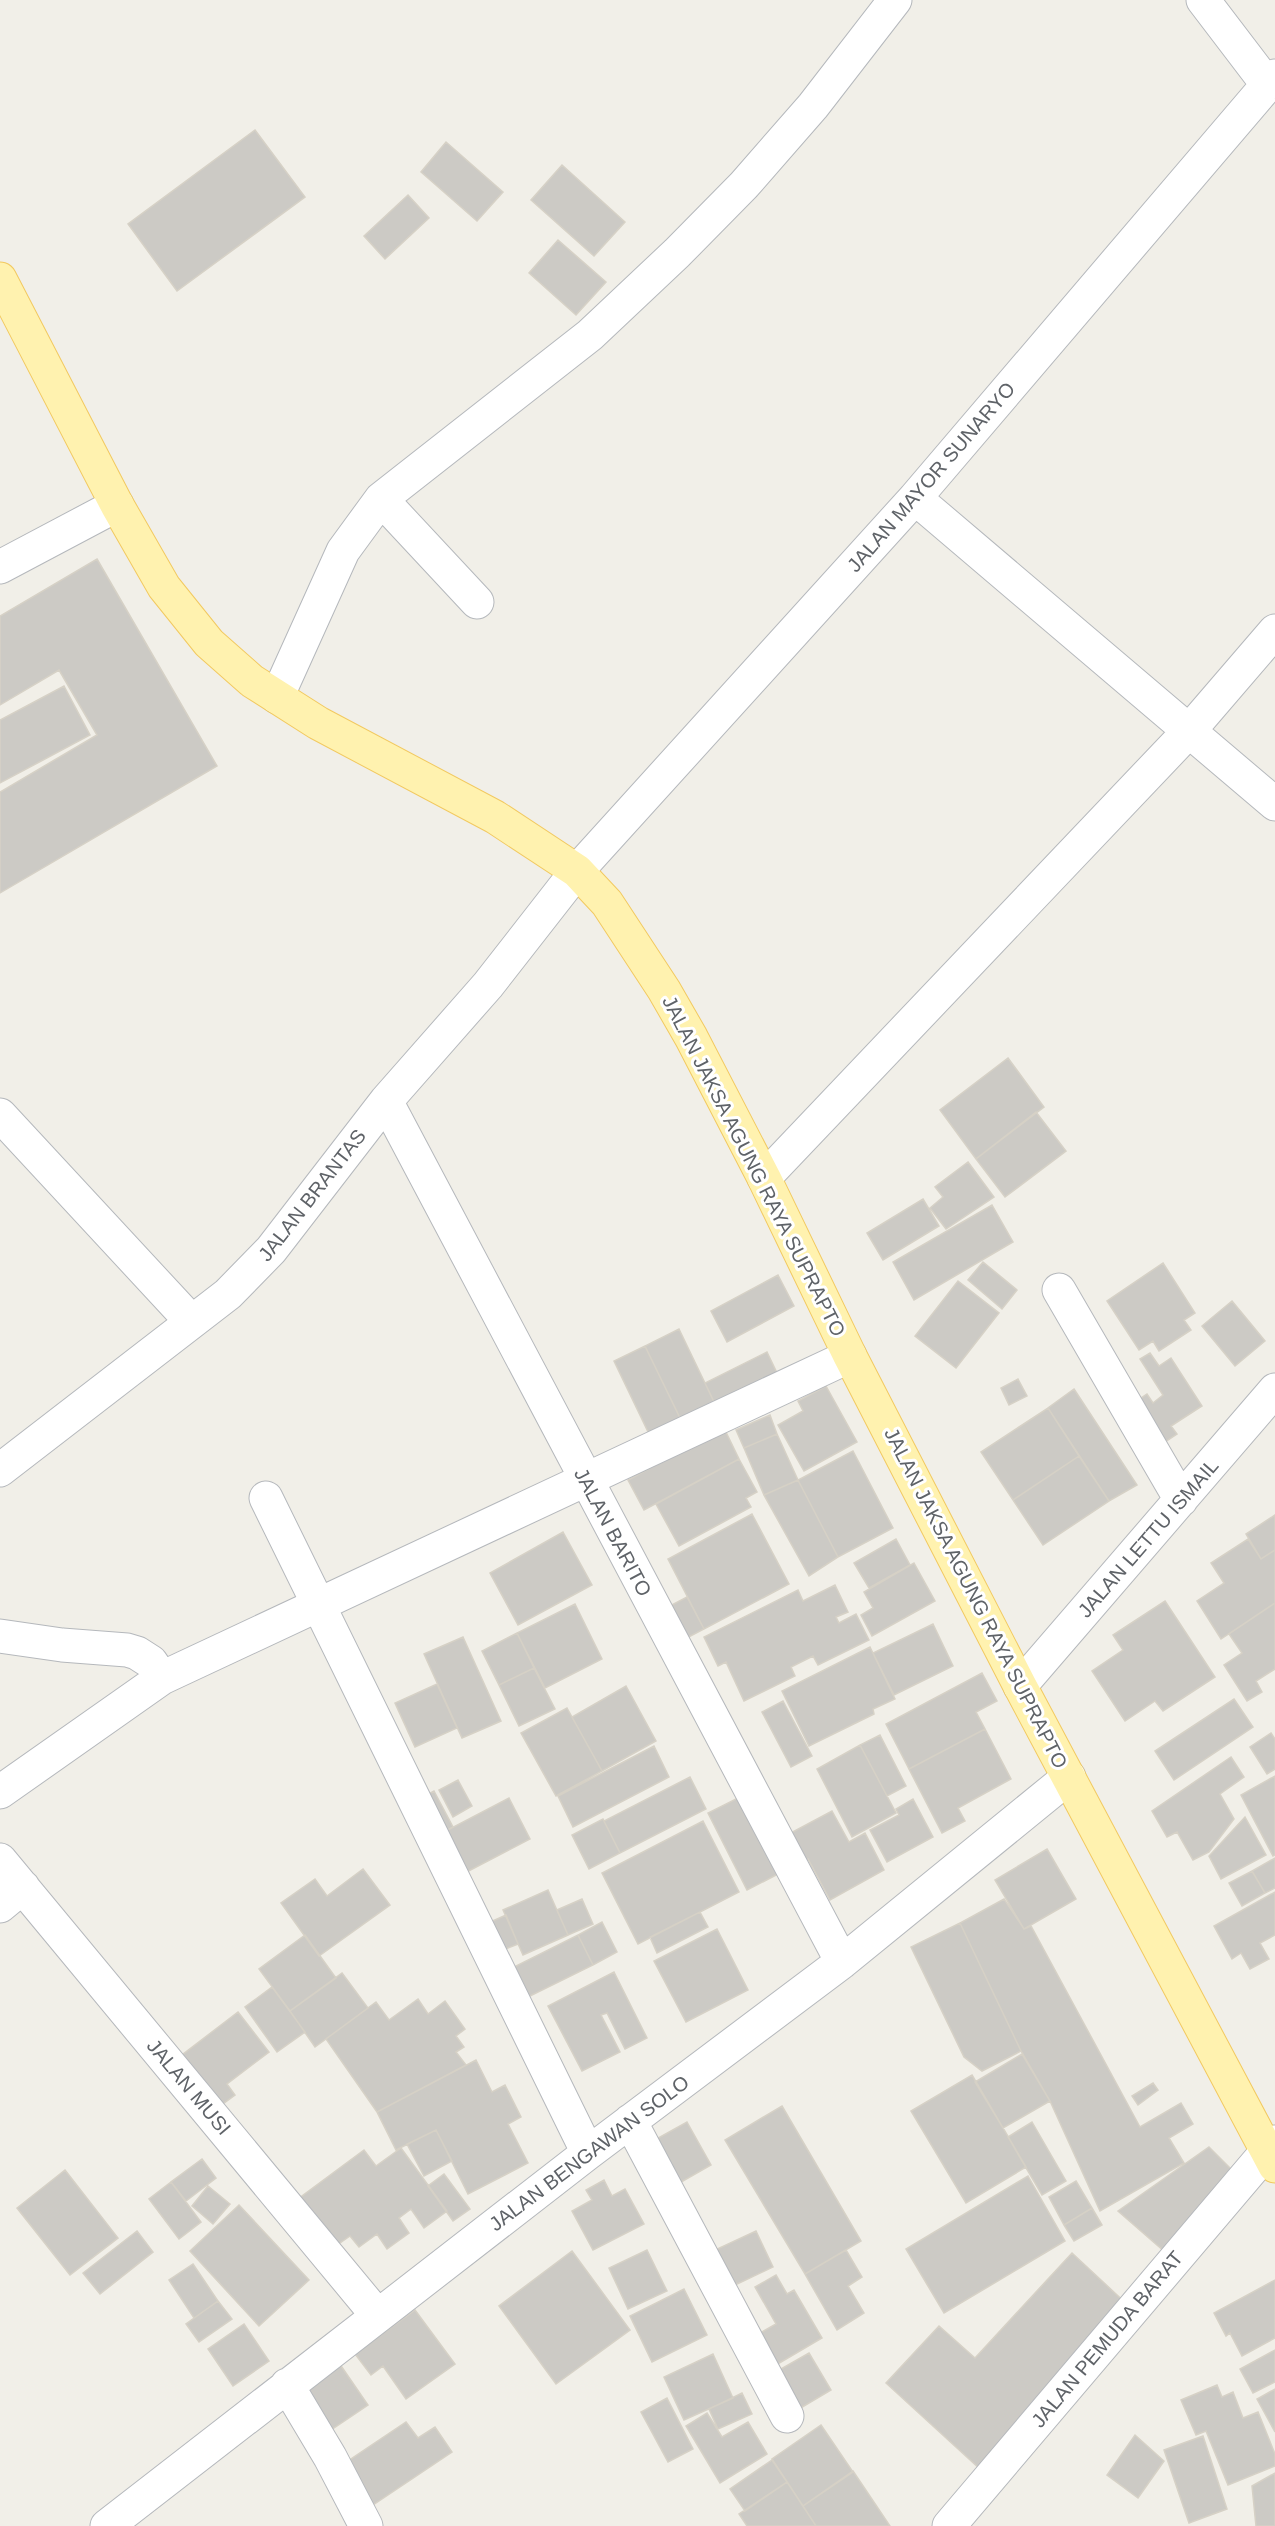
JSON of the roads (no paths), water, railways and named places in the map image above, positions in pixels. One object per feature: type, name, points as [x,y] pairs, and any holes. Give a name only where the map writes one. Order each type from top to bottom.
[{"type":"main road","name":"JALAN JAKSA AGUNG RAYA SUPRAPTO","points":[[0,279],[117,505],[164,587],[209,643],[252,681],[318,723],[495,817],[577,871],[607,903],[664,990],[764,1178],[850,1356],[1020,1686],[1272,2153]]},
{"type":"street","points":[[1203,0],[1271,80]]},
{"type":"street","points":[[277,697],[343,551],[381,498],[590,335],[677,253],[744,185],[813,106],[888,2]]},
{"type":"street","name":"JALAN MAYOR SUNARYO","points":[[577,871],[915,498],[1271,80]]},
{"type":"street","points":[[381,498],[477,602]]},
{"type":"street","points":[[915,498],[1275,804]]},
{"type":"street","points":[[0,567],[117,505]]},
{"type":"street","points":[[764,1178],[1189,731],[1275,631]]},
{"type":"street","name":"JALAN BRANTAS","points":[[0,1470],[228,1294],[271,1250],[386,1101],[488,985],[577,871]]},
{"type":"street","name":"JALAN BARITO","points":[[386,1101],[842,1962]]},
{"type":"street","points":[[0,1115],[191,1321]]},
{"type":"street","points":[[1059,1290],[1181,1500]]},
{"type":"street","points":[[0,1792],[162,1678],[850,1356]]},
{"type":"street","name":"JALAN LETTU ISMAIL","points":[[1020,1686],[1275,1390]]},
{"type":"street","points":[[266,1498],[588,2153]]},
{"type":"street","points":[[0,1636],[14,1640],[127,1650],[151,1662],[162,1678]]},
{"type":"street","name":"JALAN BENGAWAN SOLO","points":[[107,2526],[588,2153],[842,1962],[1069,1777]]},
{"type":"street","name":"JALAN MUSI","points":[[0,1860],[12,1896],[378,2315]]},
{"type":"street","points":[[630,2121],[787,2416]]},
{"type":"street","name":"JALAN PEMUDA BARAT","points":[[949,2526],[1272,2153]]},
{"type":"street","points":[[287,2385],[330,2457],[366,2526]]}]
